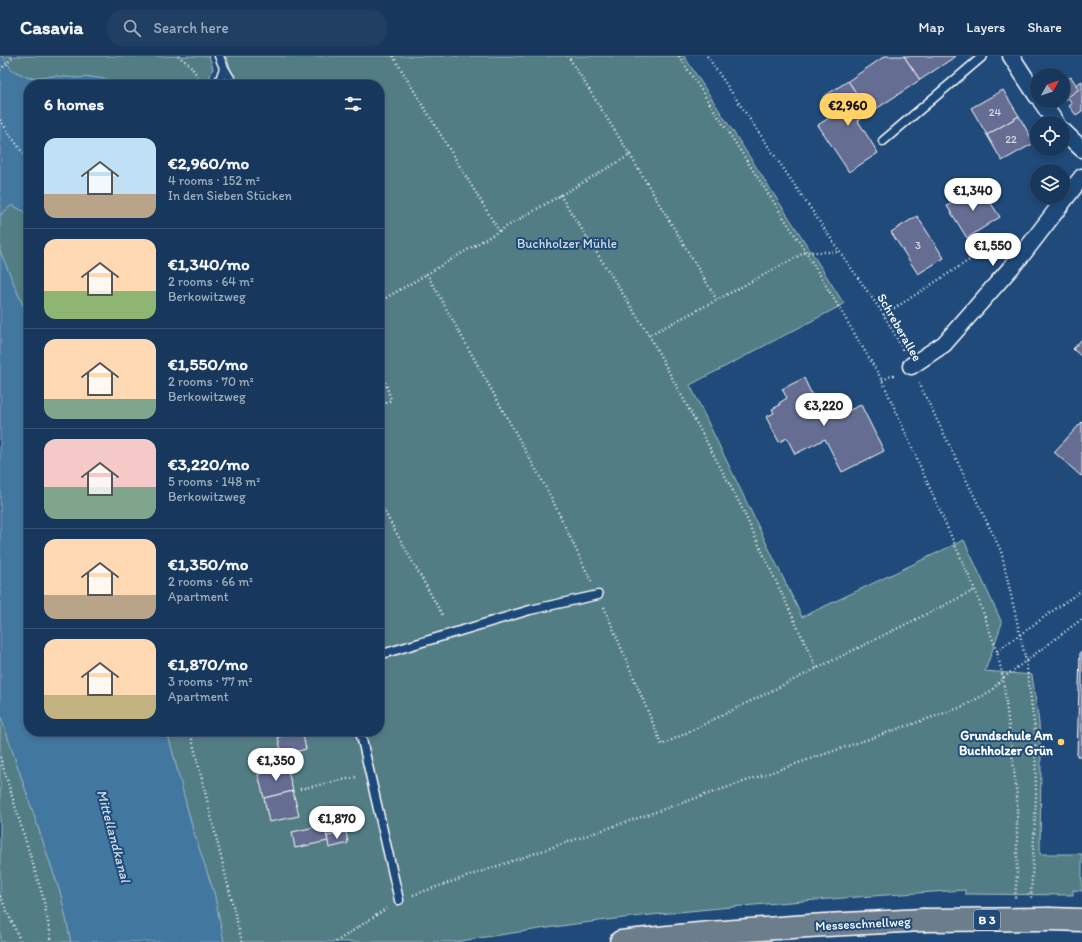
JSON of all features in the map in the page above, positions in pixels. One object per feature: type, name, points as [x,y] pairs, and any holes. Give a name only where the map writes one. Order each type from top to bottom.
[{"type":"highway","name":"Messeschnellweg","points":[[621,942],[712,932],[812,925],[923,920],[1082,920]]},
{"type":"street","points":[[1011,56],[1030,85]]},
{"type":"street","points":[[1070,138],[1082,149]]},
{"type":"street","points":[[911,366],[944,344],[1022,255],[1082,177]]},
{"type":"lane","points":[[219,56],[231,80]]},
{"type":"lane","points":[[883,141],[983,56]]},
{"type":"lane","points":[[220,80],[224,68]]},
{"type":"lane","points":[[384,654],[530,610],[598,595]]},
{"type":"lane","points":[[361,736],[368,774],[399,900]]},
{"type":"path","points":[[0,70],[14,56]]},
{"type":"path","points":[[178,56],[190,65],[200,80]]},
{"type":"path","points":[[393,56],[500,231]]},
{"type":"path","points":[[568,56],[630,155],[717,300]]},
{"type":"path","points":[[679,56],[806,252],[882,380],[976,590],[997,651],[1003,678],[1017,795],[1017,874],[1014,904]]},
{"type":"path","name":"Schreberallee","points":[[707,56],[884,315],[911,366],[1001,551],[1026,661],[1035,730],[1036,796],[1031,905]]},
{"type":"path","points":[[0,120],[24,155]]},
{"type":"path","points":[[384,299],[630,155]]},
{"type":"path","points":[[560,195],[649,335],[739,502],[817,669]]},
{"type":"path","points":[[884,315],[988,248],[1022,255]]},
{"type":"path","points":[[649,335],[806,252],[840,252]]},
{"type":"path","points":[[427,274],[550,495],[598,595],[662,745],[976,590]]},
{"type":"path","points":[[384,378],[391,400],[384,404]]},
{"type":"path","points":[[384,511],[443,616]]},
{"type":"path","points":[[997,651],[1082,590]]},
{"type":"path","points":[[336,942],[399,900],[962,707],[991,691],[1003,678],[1082,619]]},
{"type":"path","points":[[191,736],[242,942]]},
{"type":"path","points":[[0,757],[42,897],[52,942]]},
{"type":"path","points":[[300,789],[368,774]]},
{"type":"path","points":[[0,896],[21,942]]},
{"type":"green space","points":[[2,56],[209,56],[213,68],[209,80],[109,80],[91,77],[75,78],[55,76],[29,78],[12,70]]},
{"type":"green space","name":"Buchholzer Mühle","points":[[226,56],[684,56],[844,304],[690,385],[802,617],[964,540],[1002,623],[985,671],[1032,675],[1039,723],[1041,761],[1040,854],[1082,854],[1082,891],[1073,890],[1073,895],[965,894],[965,890],[868,896],[624,918],[455,942],[224,942],[214,893],[193,830],[168,736],[384,736],[384,80],[226,80],[230,67]]},
{"type":"green space","points":[[12,205],[24,211],[24,308],[0,251],[0,217],[2,213]]},
{"type":"green space","points":[[0,714],[61,895],[71,942],[0,942]]},
{"type":"water","points":[[0,56],[2,56],[12,70],[29,78],[55,76],[75,78],[91,77],[109,80],[24,80],[24,211],[12,205],[2,213],[0,217]]},
{"type":"water","name":"Mittellandkanal","points":[[0,251],[24,308],[24,736],[168,736],[193,830],[214,893],[224,942],[71,942],[61,895],[0,714]]},
{"type":"building","points":[[885,56],[904,56],[920,80],[870,113],[848,81]]},
{"type":"building","points":[[904,56],[956,56],[920,80]]},
{"type":"building","points":[[1070,78],[1079,89],[1070,97]]},
{"type":"building","points":[[848,81],[870,113],[858,121],[878,153],[849,172],[818,125],[835,114],[823,97]]},
{"type":"building","points":[[1082,81],[1082,111],[1076,115],[1070,107],[1072,104],[1070,96],[1079,89],[1076,85]]},
{"type":"building","points":[[1003,90],[1019,116],[987,135],[971,108]]},
{"type":"building","points":[[1019,116],[1030,136],[1030,145],[1002,161],[987,135]]},
{"type":"building","points":[[979,185],[1000,217],[967,238],[947,206]]},
{"type":"building","points":[[917,216],[944,258],[918,274],[891,232]]},
{"type":"building","points":[[1082,339],[1082,357],[1073,349]]},
{"type":"building","points":[[804,378],[819,410],[837,401],[843,413],[861,405],[884,451],[842,472],[825,439],[795,454],[787,438],[779,442],[766,417],[774,413],[772,409],[780,405],[779,403],[787,398],[782,389]]},
{"type":"building","points":[[1082,422],[1082,475],[1081,476],[1054,452]]},
{"type":"building","points":[[1080,652],[1082,652],[1082,756],[1077,756]]},
{"type":"building","points":[[303,736],[306,749],[282,755],[278,737]]},
{"type":"building","points":[[287,767],[293,791],[264,798],[258,774]]},
{"type":"building","points":[[293,791],[299,816],[269,822],[264,798]]},
{"type":"building","points":[[343,822],[346,832],[327,836],[324,826]]},
{"type":"building","points":[[324,825],[328,841],[295,848],[292,832]]},
{"type":"building","points":[[346,832],[348,843],[329,848],[327,836]]},
{"type":"place","name":"Grundschule Am Buchholzer Grün","points":[[1061,742]]}]
